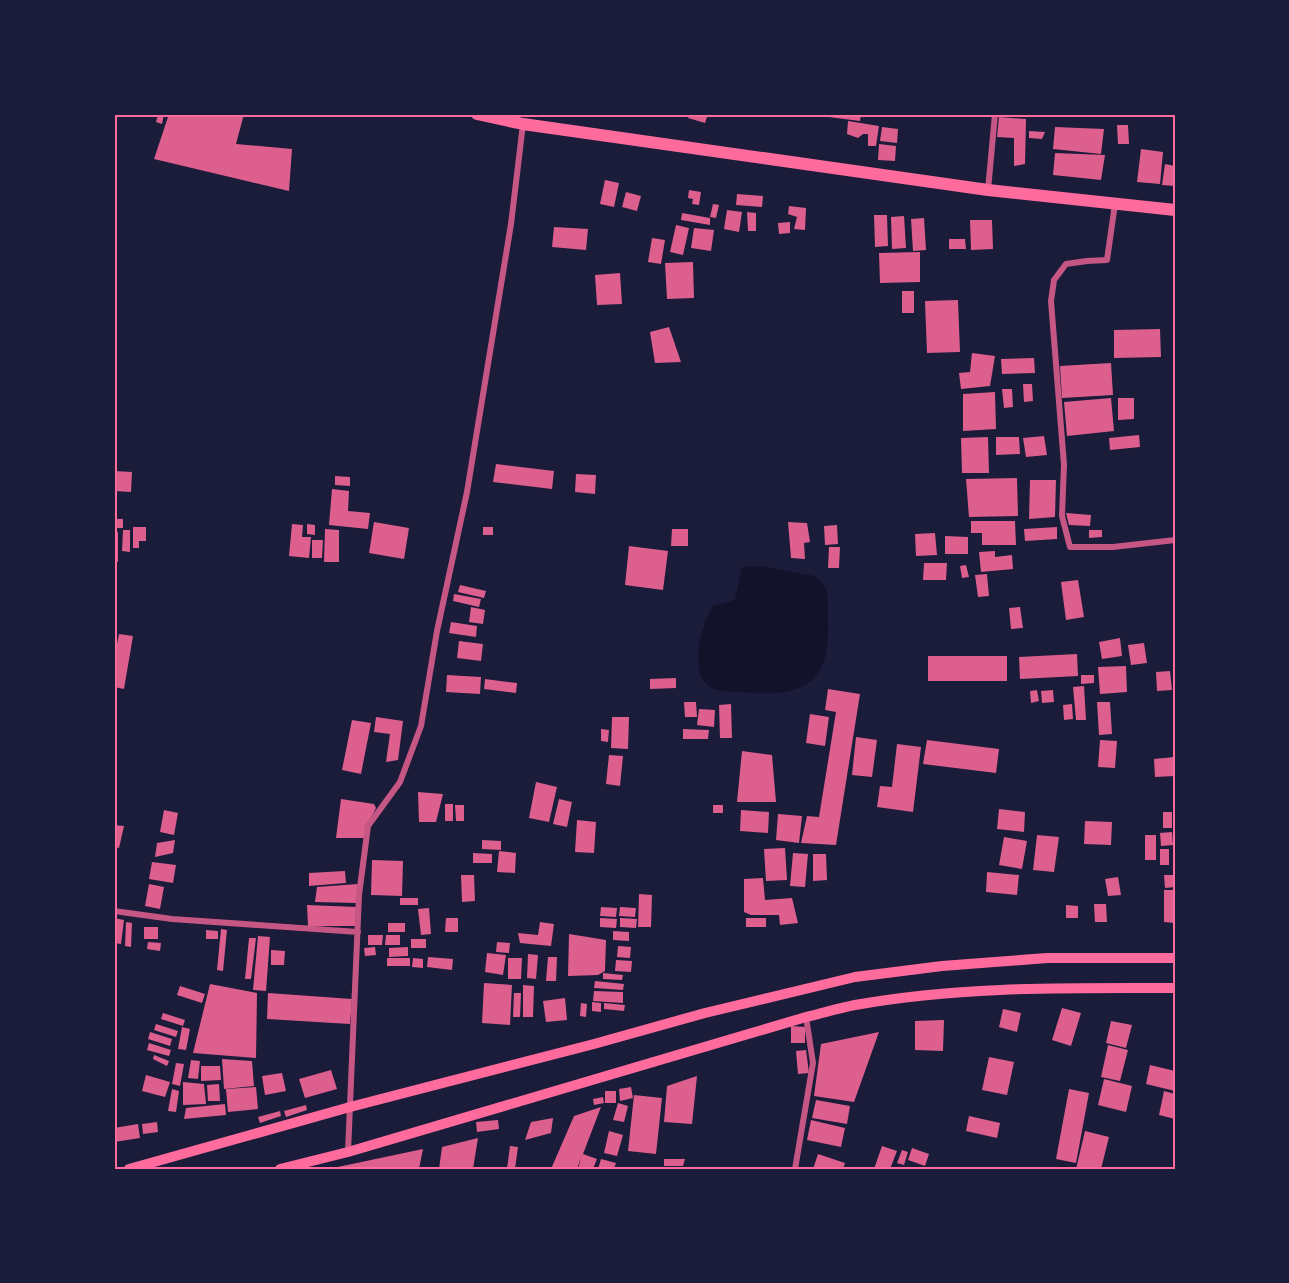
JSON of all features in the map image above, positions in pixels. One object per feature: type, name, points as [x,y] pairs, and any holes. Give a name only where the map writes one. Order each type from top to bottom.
[{"type":"highway","points":[[477,114],[524,124],[988,190],[1175,210]]},
{"type":"main road","points":[[129,1169],[350,1107],[705,1013],[855,977],[942,966],[1047,958],[1175,958]]},
{"type":"main road","points":[[280,1169],[348,1152],[806,1017],[855,1005],[950,993],[1083,988],[1175,988]]},
{"type":"street","points":[[988,190],[995,114]]},
{"type":"street","points":[[348,1152],[359,895],[368,826],[400,782],[421,726],[437,631],[467,492],[511,224],[524,124]]},
{"type":"street","points":[[1115,204],[1107,261],[1066,264],[1054,280],[1052,301],[1064,465],[1062,516],[1070,547],[1113,547],[1175,540]]},
{"type":"street","points":[[114,911],[172,919],[358,932]]},
{"type":"street","points":[[795,1169],[813,1063],[806,1017]]},
{"type":"shaded area","points":[[748,566],[814,576],[826,590],[828,643],[824,661],[817,674],[807,684],[795,690],[779,693],[722,691],[709,687],[701,676],[699,645],[709,613],[713,606],[735,600],[742,568]]},
{"type":"building","points":[[158,114],[164,114],[162,124],[156,122]]},
{"type":"building","points":[[169,114],[244,114],[236,144],[292,149],[289,191],[154,159]]},
{"type":"building","points":[[690,114],[708,114],[705,123],[688,118]]},
{"type":"building","points":[[821,114],[861,114],[860,121],[821,116]]},
{"type":"building","points":[[999,117],[1026,119],[1025,164],[1014,166],[1014,138],[997,137]]},
{"type":"building","points":[[848,121],[879,126],[876,146],[868,146],[868,134],[863,134],[858,138],[847,134]]},
{"type":"building","points":[[1117,125],[1128,125],[1129,144],[1118,144]]},
{"type":"building","points":[[882,127],[898,129],[897,143],[880,141]]},
{"type":"building","points":[[1055,127],[1104,129],[1101,154],[1053,149]]},
{"type":"building","points":[[1029,131],[1045,132],[1042,139],[1029,138]]},
{"type":"building","points":[[879,144],[896,146],[895,161],[878,160]]},
{"type":"building","points":[[1141,149],[1163,152],[1160,184],[1137,182]]},
{"type":"building","points":[[1055,153],[1105,155],[1101,180],[1053,175]]},
{"type":"building","points":[[1165,164],[1175,166],[1175,186],[1162,185]]},
{"type":"building","points":[[605,180],[619,183],[614,207],[600,204]]},
{"type":"building","points":[[689,190],[701,192],[699,205],[692,204],[693,199],[688,198]]},
{"type":"building","points":[[626,192],[641,196],[637,211],[622,207]]},
{"type":"building","points":[[737,194],[763,196],[762,207],[736,205]]},
{"type":"building","points":[[713,204],[719,205],[716,218],[710,217]]},
{"type":"building","points":[[789,206],[806,208],[805,230],[794,229],[797,217],[788,214]]},
{"type":"building","points":[[727,210],[742,212],[739,232],[724,229]]},
{"type":"building","points":[[747,212],[756,213],[756,231],[748,231]]},
{"type":"building","points":[[682,213],[710,218],[710,225],[681,220]]},
{"type":"building","points":[[874,215],[887,215],[888,246],[875,247]]},
{"type":"building","points":[[904,216],[906,248],[892,249],[891,217]]},
{"type":"building","points":[[924,218],[926,250],[913,251],[911,219]]},
{"type":"building","points":[[970,220],[992,220],[993,249],[971,250]]},
{"type":"building","points":[[790,222],[790,233],[779,234],[778,223]]},
{"type":"building","points":[[676,225],[689,228],[683,255],[670,252]]},
{"type":"building","points":[[554,227],[588,229],[586,250],[552,247]]},
{"type":"building","points":[[694,228],[714,230],[711,251],[691,248]]},
{"type":"building","points":[[652,238],[665,240],[661,264],[648,262]]},
{"type":"building","points":[[949,239],[965,239],[966,249],[949,249]]},
{"type":"building","points":[[920,252],[920,282],[880,283],[879,253]]},
{"type":"building","points":[[693,262],[694,298],[667,299],[665,263]]},
{"type":"building","points":[[620,273],[622,304],[597,305],[595,275]]},
{"type":"building","points":[[902,291],[914,291],[914,313],[902,313]]},
{"type":"building","points":[[958,300],[960,352],[927,353],[925,301]]},
{"type":"building","points":[[669,327],[681,362],[655,363],[650,332]]},
{"type":"building","points":[[1160,329],[1161,357],[1114,358],[1114,330]]},
{"type":"building","points":[[972,353],[995,356],[990,386],[961,389],[959,373],[970,372]]},
{"type":"building","points":[[1034,358],[1035,373],[1002,374],[1001,359]]},
{"type":"building","points":[[1111,363],[1113,395],[1062,398],[1060,366]]},
{"type":"building","points":[[1023,384],[1032,384],[1033,401],[1024,402]]},
{"type":"building","points":[[1002,389],[1012,389],[1013,407],[1004,408]]},
{"type":"building","points":[[995,392],[996,429],[963,431],[963,394]]},
{"type":"building","points":[[1111,398],[1114,431],[1067,436],[1064,402]]},
{"type":"building","points":[[1118,398],[1134,398],[1134,419],[1118,420]]},
{"type":"building","points":[[1139,435],[1140,447],[1110,450],[1109,438]]},
{"type":"building","points":[[1044,436],[1047,455],[1026,457],[1023,438]]},
{"type":"building","points":[[988,437],[989,473],[962,473],[961,438]]},
{"type":"building","points":[[996,437],[1019,437],[1020,454],[996,455]]},
{"type":"building","points":[[496,464],[554,471],[552,489],[493,482]]},
{"type":"building","points":[[114,471],[132,472],[131,492],[114,491]]},
{"type":"building","points":[[576,474],[596,475],[595,494],[575,492]]},
{"type":"building","points":[[335,476],[350,477],[350,486],[335,485]]},
{"type":"building","points":[[1017,478],[1018,516],[969,517],[966,479]]},
{"type":"building","points":[[1030,480],[1056,480],[1055,517],[1029,519]]},
{"type":"building","points":[[332,489],[349,491],[348,511],[370,513],[368,529],[329,525]]},
{"type":"building","points":[[1066,513],[1091,515],[1090,526],[1069,525]]},
{"type":"building","points":[[114,519],[123,519],[123,528],[114,528]]},
{"type":"building","points":[[971,521],[1015,521],[1016,545],[982,545],[982,533],[971,533]]},
{"type":"building","points":[[374,522],[409,528],[404,559],[369,553]]},
{"type":"building","points":[[788,522],[807,523],[810,542],[804,543],[805,559],[791,558]]},
{"type":"building","points":[[292,524],[303,525],[302,537],[311,537],[309,558],[289,556]]},
{"type":"building","points":[[307,524],[315,525],[315,535],[307,534]]},
{"type":"building","points":[[837,525],[838,544],[825,545],[824,526]]},
{"type":"building","points":[[133,527],[146,527],[146,541],[139,541],[139,548],[133,548]]},
{"type":"building","points":[[483,527],[493,527],[493,535],[483,535]]},
{"type":"building","points":[[1057,527],[1057,539],[1025,541],[1024,529]]},
{"type":"building","points":[[325,529],[339,530],[339,562],[324,562]]},
{"type":"building","points":[[672,529],[688,529],[688,546],[671,546]]},
{"type":"building","points":[[123,530],[130,530],[130,552],[122,551]]},
{"type":"building","points":[[1089,530],[1102,530],[1102,537],[1089,538]]},
{"type":"building","points":[[114,532],[118,532],[118,562],[114,562]]},
{"type":"building","points":[[935,533],[937,555],[916,556],[915,534]]},
{"type":"building","points":[[945,536],[968,537],[968,554],[945,554]]},
{"type":"building","points":[[312,540],[323,540],[322,558],[312,558]]},
{"type":"building","points":[[629,546],[668,551],[663,590],[625,585]]},
{"type":"building","points":[[829,547],[840,547],[839,568],[828,568]]},
{"type":"building","points":[[995,551],[995,557],[1012,555],[1013,569],[981,572],[979,552]]},
{"type":"building","points":[[924,563],[947,563],[946,580],[923,580]]},
{"type":"building","points":[[966,565],[969,577],[962,578],[960,566]]},
{"type":"building","points":[[987,574],[989,596],[978,597],[975,575]]},
{"type":"building","points":[[1078,580],[1084,617],[1066,620],[1061,582]]},
{"type":"building","points":[[460,585],[486,591],[484,598],[458,592]]},
{"type":"building","points":[[454,594],[481,599],[479,607],[453,601]]},
{"type":"building","points":[[471,607],[485,610],[483,624],[469,622]]},
{"type":"building","points":[[1020,607],[1023,628],[1011,629],[1009,608]]},
{"type":"building","points":[[451,622],[477,626],[476,637],[449,633]]},
{"type":"building","points":[[119,634],[133,636],[124,689],[114,687],[114,659]]},
{"type":"building","points":[[1120,638],[1122,656],[1102,659],[1099,642]]},
{"type":"building","points":[[459,641],[483,644],[481,661],[457,658]]},
{"type":"building","points":[[1144,643],[1147,663],[1131,665],[1128,645]]},
{"type":"building","points":[[1077,654],[1078,676],[1020,679],[1019,657]]},
{"type":"building","points":[[928,656],[1007,656],[1007,681],[928,681]]},
{"type":"building","points":[[1126,666],[1127,692],[1100,694],[1098,667]]},
{"type":"building","points":[[1170,671],[1172,690],[1157,691],[1156,672]]},
{"type":"building","points":[[447,675],[481,677],[480,694],[446,692]]},
{"type":"building","points":[[1081,675],[1094,675],[1094,683],[1081,684]]},
{"type":"building","points":[[676,678],[676,688],[650,689],[650,679]]},
{"type":"building","points":[[485,679],[517,683],[516,693],[484,689]]},
{"type":"building","points":[[1084,686],[1086,720],[1076,720],[1073,687]]},
{"type":"building","points":[[828,689],[860,694],[836,845],[801,843],[807,816],[819,817],[836,712],[825,710]]},
{"type":"building","points":[[1037,690],[1039,701],[1031,703],[1030,691]]},
{"type":"building","points":[[1053,690],[1054,702],[1042,703],[1041,691]]},
{"type":"building","points":[[684,702],[696,702],[697,717],[685,717]]},
{"type":"building","points":[[1097,702],[1110,702],[1112,734],[1099,735]]},
{"type":"building","points":[[731,704],[732,738],[720,738],[719,705]]},
{"type":"building","points":[[1072,704],[1073,719],[1064,720],[1063,705]]},
{"type":"building","points":[[699,709],[715,710],[714,727],[697,725]]},
{"type":"building","points":[[810,714],[829,717],[825,746],[806,743]]},
{"type":"building","points":[[376,717],[403,721],[398,760],[386,762],[390,734],[374,732]]},
{"type":"building","points":[[612,717],[629,717],[628,749],[611,748]]},
{"type":"building","points":[[352,720],[371,723],[361,774],[342,770]]},
{"type":"building","points":[[601,729],[609,730],[608,742],[601,741]]},
{"type":"building","points":[[683,729],[709,730],[708,739],[683,739]]},
{"type":"building","points":[[856,737],[877,740],[872,777],[852,775]]},
{"type":"building","points":[[927,740],[999,749],[996,773],[923,764]]},
{"type":"building","points":[[1100,740],[1117,741],[1115,768],[1098,767]]},
{"type":"building","points":[[897,744],[921,747],[913,812],[877,807],[880,786],[892,787]]},
{"type":"building","points":[[742,751],[772,755],[776,802],[737,802]]},
{"type":"building","points":[[609,755],[623,756],[620,786],[606,784]]},
{"type":"building","points":[[1174,757],[1175,776],[1155,777],[1154,759]]},
{"type":"building","points":[[536,782],[557,787],[549,822],[529,818]]},
{"type":"building","points":[[418,792],[443,794],[436,822],[419,822]]},
{"type":"building","points":[[341,799],[374,804],[376,808],[368,824],[365,838],[336,838]]},
{"type":"building","points":[[559,799],[572,802],[567,827],[553,824]]},
{"type":"building","points":[[445,804],[453,804],[453,821],[445,821]]},
{"type":"building","points":[[455,805],[464,805],[464,821],[456,821]]},
{"type":"building","points":[[713,805],[723,805],[723,813],[713,813]]},
{"type":"building","points":[[999,809],[1025,812],[1024,832],[997,829]]},
{"type":"building","points":[[164,810],[178,813],[174,835],[160,832]]},
{"type":"building","points":[[741,810],[769,812],[768,833],[740,831]]},
{"type":"building","points":[[1163,812],[1172,812],[1172,828],[1163,828]]},
{"type":"building","points":[[778,814],[802,816],[799,843],[776,840]]},
{"type":"building","points":[[577,820],[596,822],[594,853],[575,852]]},
{"type":"building","points":[[1085,821],[1112,822],[1111,845],[1084,844]]},
{"type":"building","points":[[114,825],[124,826],[119,848],[114,847]]},
{"type":"building","points":[[1172,832],[1173,845],[1161,846],[1160,833]]},
{"type":"building","points":[[1037,835],[1059,837],[1054,872],[1033,870]]},
{"type":"building","points":[[1145,835],[1156,835],[1156,860],[1145,860]]},
{"type":"building","points":[[1004,837],[1027,841],[1022,869],[999,865]]},
{"type":"building","points":[[175,840],[173,853],[155,857],[157,843]]},
{"type":"building","points":[[482,840],[501,841],[501,850],[482,849]]},
{"type":"building","points":[[785,848],[787,880],[766,881],[764,849]]},
{"type":"building","points":[[1160,849],[1169,849],[1169,865],[1160,865]]},
{"type":"building","points":[[499,851],[516,853],[515,873],[497,872]]},
{"type":"building","points":[[473,853],[492,854],[492,863],[473,863]]},
{"type":"building","points":[[793,853],[808,854],[805,887],[790,886]]},
{"type":"building","points":[[813,854],[826,854],[827,880],[813,881]]},
{"type":"building","points":[[372,860],[403,861],[402,896],[371,895]]},
{"type":"building","points":[[152,862],[176,865],[173,883],[149,879]]},
{"type":"building","points":[[345,871],[346,883],[309,886],[309,873]]},
{"type":"building","points":[[987,872],[1019,875],[1017,895],[986,892]]},
{"type":"building","points":[[461,875],[474,875],[475,901],[462,902]]},
{"type":"building","points":[[1164,875],[1175,875],[1175,887],[1165,888]]},
{"type":"building","points":[[1118,877],[1121,895],[1108,896],[1105,879]]},
{"type":"building","points":[[763,878],[765,900],[792,898],[798,923],[780,925],[779,915],[751,915],[744,912],[744,879]]},
{"type":"building","points":[[149,884],[164,887],[160,909],[145,906]]},
{"type":"building","points":[[358,884],[356,903],[315,902],[317,887]]},
{"type":"building","points":[[1164,890],[1175,890],[1175,923],[1164,922]]},
{"type":"building","points":[[639,894],[652,895],[651,927],[638,927]]},
{"type":"building","points":[[400,898],[418,898],[418,905],[400,905]]},
{"type":"building","points":[[1094,904],[1106,904],[1107,922],[1095,922]]},
{"type":"building","points":[[307,905],[357,907],[356,926],[308,926]]},
{"type":"building","points":[[1066,905],[1078,906],[1078,918],[1066,918]]},
{"type":"building","points":[[601,907],[617,908],[616,917],[600,916]]},
{"type":"building","points":[[620,907],[636,908],[635,917],[619,916]]},
{"type":"building","points":[[429,908],[431,934],[421,935],[418,909]]},
{"type":"building","points":[[114,918],[124,920],[121,944],[114,943]]},
{"type":"building","points":[[446,918],[458,918],[458,932],[445,932]]},
{"type":"building","points":[[600,918],[617,919],[616,928],[600,927]]},
{"type":"building","points":[[620,918],[637,919],[636,928],[620,927]]},
{"type":"building","points":[[746,918],[766,918],[766,927],[746,927]]},
{"type":"building","points":[[126,922],[132,923],[131,947],[125,946]]},
{"type":"building","points":[[540,922],[554,924],[551,946],[520,943],[518,933],[538,935]]},
{"type":"building","points":[[388,923],[405,923],[405,932],[388,932]]},
{"type":"building","points":[[144,927],[158,927],[158,939],[144,939]]},
{"type":"building","points":[[221,929],[227,930],[223,971],[217,970]]},
{"type":"building","points":[[206,930],[218,931],[218,939],[206,939]]},
{"type":"building","points":[[613,931],[629,932],[629,941],[613,940]]},
{"type":"building","points":[[569,934],[606,940],[605,971],[598,975],[568,976]]},
{"type":"building","points":[[368,935],[383,935],[382,945],[368,945]]},
{"type":"building","points":[[386,935],[400,935],[400,945],[385,945]]},
{"type":"building","points":[[258,936],[270,937],[266,991],[253,990]]},
{"type":"building","points":[[249,938],[256,938],[251,979],[245,979]]},
{"type":"building","points":[[411,939],[426,939],[426,948],[411,948]]},
{"type":"building","points":[[148,942],[161,943],[160,951],[147,949]]},
{"type":"building","points":[[497,942],[510,943],[509,953],[496,952]]},
{"type":"building","points":[[618,946],[631,947],[630,958],[617,957]]},
{"type":"building","points":[[375,947],[376,955],[365,956],[364,948]]},
{"type":"building","points":[[408,947],[408,956],[389,957],[389,948]]},
{"type":"building","points":[[271,950],[285,951],[284,965],[271,965]]},
{"type":"building","points":[[487,953],[506,955],[503,975],[485,972]]},
{"type":"building","points":[[528,954],[538,955],[536,979],[527,978]]},
{"type":"building","points":[[428,957],[453,959],[452,970],[427,967]]},
{"type":"building","points":[[548,957],[557,957],[556,981],[546,981]]},
{"type":"building","points":[[387,958],[410,958],[410,966],[387,966]]},
{"type":"building","points":[[413,958],[423,959],[423,968],[412,967]]},
{"type":"building","points":[[508,958],[522,958],[521,979],[508,979]]},
{"type":"building","points":[[616,960],[632,961],[631,972],[615,971]]},
{"type":"building","points":[[603,973],[623,975],[622,980],[603,979]]},
{"type":"building","points":[[595,981],[624,984],[623,990],[594,988]]},
{"type":"building","points":[[484,983],[512,985],[510,1025],[482,1023]]},
{"type":"building","points":[[210,984],[257,993],[256,1058],[193,1053]]},
{"type":"building","points":[[523,985],[534,986],[533,1017],[523,1017]]},
{"type":"building","points":[[180,986],[205,994],[202,1003],[177,995]]},
{"type":"building","points":[[594,991],[623,992],[623,1003],[593,1001]]},
{"type":"building","points":[[268,993],[352,999],[350,1024],[267,1019]]},
{"type":"building","points":[[514,993],[521,993],[520,1017],[513,1017]]},
{"type":"building","points":[[565,998],[567,1020],[546,1022],[543,1001]]},
{"type":"building","points":[[592,1002],[601,1003],[601,1012],[592,1011]]},
{"type":"building","points":[[581,1003],[587,1004],[586,1017],[580,1016]]},
{"type":"building","points":[[604,1003],[625,1005],[624,1011],[604,1009]]},
{"type":"building","points":[[1062,1008],[1081,1013],[1071,1046],[1052,1040]]},
{"type":"building","points":[[1003,1009],[1021,1013],[1017,1032],[999,1027]]},
{"type":"building","points":[[163,1013],[185,1020],[183,1026],[161,1019]]},
{"type":"building","points":[[944,1020],[943,1051],[915,1050],[915,1021]]},
{"type":"building","points":[[1111,1021],[1132,1025],[1126,1048],[1106,1043]]},
{"type":"building","points":[[156,1024],[178,1031],[176,1037],[154,1030]]},
{"type":"building","points":[[791,1026],[805,1027],[805,1043],[791,1043]]},
{"type":"building","points":[[182,1027],[190,1029],[186,1050],[178,1049]]},
{"type":"building","points":[[150,1032],[172,1039],[170,1046],[148,1039]]},
{"type":"building","points":[[879,1032],[854,1102],[814,1096],[821,1044]]},
{"type":"building","points":[[149,1043],[171,1050],[169,1056],[147,1050]]},
{"type":"building","points":[[1108,1045],[1128,1050],[1120,1081],[1101,1077]]},
{"type":"building","points":[[806,1050],[809,1073],[798,1074],[796,1051]]},
{"type":"building","points":[[154,1055],[169,1061],[167,1066],[153,1059]]},
{"type":"building","points":[[989,1057],[1014,1062],[1007,1095],[982,1090]]},
{"type":"building","points":[[222,1059],[252,1061],[254,1086],[224,1089]]},
{"type":"building","points":[[191,1060],[200,1061],[198,1079],[188,1078]]},
{"type":"building","points":[[176,1063],[184,1064],[180,1086],[172,1084]]},
{"type":"building","points":[[1150,1065],[1175,1071],[1175,1091],[1146,1084]]},
{"type":"building","points":[[201,1066],[220,1066],[221,1080],[201,1081]]},
{"type":"building","points":[[331,1070],[337,1089],[305,1098],[299,1079]]},
{"type":"building","points":[[282,1073],[286,1091],[265,1095],[262,1076]]},
{"type":"building","points":[[146,1075],[170,1082],[165,1097],[142,1091]]},
{"type":"building","points":[[697,1076],[692,1124],[664,1122],[667,1086]]},
{"type":"building","points":[[1104,1079],[1132,1086],[1126,1112],[1098,1105]]},
{"type":"building","points":[[183,1082],[204,1084],[206,1104],[183,1105]]},
{"type":"building","points":[[219,1084],[220,1101],[208,1101],[207,1085]]},
{"type":"building","points":[[256,1087],[258,1109],[228,1112],[226,1089]]},
{"type":"building","points":[[631,1087],[633,1098],[620,1101],[619,1089]]},
{"type":"building","points":[[172,1089],[179,1091],[176,1112],[168,1111]]},
{"type":"building","points":[[1069,1089],[1089,1093],[1076,1163],[1056,1159]]},
{"type":"building","points":[[605,1091],[616,1091],[616,1103],[605,1103]]},
{"type":"building","points":[[1164,1091],[1175,1094],[1175,1119],[1159,1115]]},
{"type":"building","points":[[634,1095],[662,1098],[656,1154],[628,1151]]},
{"type":"building","points":[[603,1097],[604,1103],[594,1105],[593,1099]]},
{"type":"building","points":[[816,1100],[850,1106],[847,1124],[812,1118]]},
{"type":"building","points":[[618,1103],[628,1106],[624,1122],[613,1120]]},
{"type":"building","points":[[225,1104],[226,1115],[184,1119],[186,1108]]},
{"type":"building","points":[[306,1105],[307,1110],[286,1117],[284,1111]]},
{"type":"building","points":[[601,1107],[583,1154],[597,1159],[593,1169],[578,1169],[581,1158],[577,1169],[551,1169],[574,1116]]},
{"type":"building","points":[[280,1111],[281,1116],[260,1123],[258,1117]]},
{"type":"building","points":[[969,1116],[1000,1123],[997,1138],[966,1131]]},
{"type":"building","points":[[553,1118],[551,1133],[525,1140],[531,1122]]},
{"type":"building","points":[[498,1120],[499,1129],[477,1132],[476,1122]]},
{"type":"building","points":[[811,1120],[845,1128],[841,1147],[807,1140]]},
{"type":"building","points":[[157,1122],[158,1132],[143,1134],[142,1124]]},
{"type":"building","points":[[138,1124],[140,1138],[114,1142],[114,1128]]},
{"type":"building","points":[[609,1131],[623,1135],[617,1156],[604,1153]]},
{"type":"building","points":[[1085,1131],[1109,1137],[1101,1169],[1076,1169]]},
{"type":"building","points":[[478,1138],[473,1169],[439,1169],[442,1147]]},
{"type":"building","points":[[510,1146],[518,1147],[515,1169],[507,1169]]},
{"type":"building","points":[[882,1146],[897,1151],[890,1169],[874,1169]]},
{"type":"building","points":[[912,1148],[929,1154],[925,1166],[908,1160]]},
{"type":"building","points":[[423,1149],[419,1169],[333,1169],[333,1168]]},
{"type":"building","points":[[902,1150],[908,1152],[904,1165],[897,1163]]},
{"type":"building","points":[[818,1154],[845,1163],[843,1169],[813,1169]]},
{"type":"building","points":[[601,1159],[616,1163],[614,1169],[598,1169]]},
{"type":"building","points":[[664,1159],[685,1159],[683,1166],[664,1166]]}]
